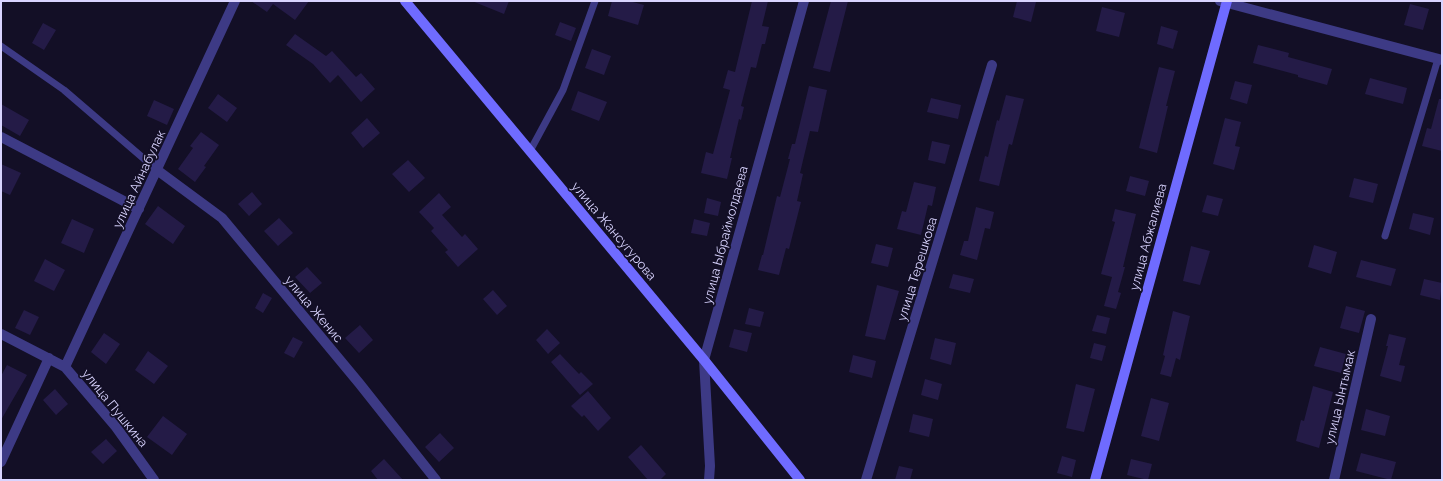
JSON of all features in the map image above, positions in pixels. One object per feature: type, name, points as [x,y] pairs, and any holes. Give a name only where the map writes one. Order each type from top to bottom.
[{"type":"main road","name":"улица Жансугурова","points":[[405,1],[704,360],[800,480]]},
{"type":"main road","name":"улица Абжалиева","points":[[1095,480],[1225,2]]},
{"type":"street","name":"улица Айнабулак","points":[[65,367],[235,1]]},
{"type":"street","name":"улица Ыбраймолдаева","points":[[708,480],[710,466],[704,360],[804,1]]},
{"type":"street","points":[[1225,2],[1440,60]]},
{"type":"street","name":"улица Терешкова","points":[[866,480],[992,65]]},
{"type":"street","points":[[1,137],[139,209]]},
{"type":"street","name":"улица Женис","points":[[157,170],[222,218],[359,383],[436,480]]},
{"type":"street","name":"улица Ынтымак","points":[[1334,480],[1371,319]]},
{"type":"street","name":"улица Пушкина","points":[[1,334],[65,367],[116,427],[154,480]]},
{"type":"street","points":[[1,462],[49,358]]},
{"type":"lane","points":[[530,151],[563,90],[595,1]]},
{"type":"lane","points":[[1,46],[64,90],[157,170]]},
{"type":"lane","points":[[1385,236],[1440,60]]},
{"type":"building","points":[[251,1],[309,1],[295,20],[273,4],[267,12]]},
{"type":"building","points":[[472,1],[509,1],[504,14]]},
{"type":"building","points":[[612,1],[629,1],[644,5],[638,25],[608,16]]},
{"type":"building","points":[[752,1],[768,1],[762,26],[769,27],[765,44],[762,44],[756,68],[751,67],[741,106],[744,107],[741,120],[739,119],[727,179],[701,173],[706,152],[713,154],[730,90],[723,88],[728,70],[735,72]]},
{"type":"building","points":[[831,1],[848,1],[830,72],[813,68]]},
{"type":"building","points":[[1017,1],[1036,2],[1031,22],[1013,17]]},
{"type":"building","points":[[1410,4],[1429,9],[1423,30],[1404,25]]},
{"type":"building","points":[[1102,7],[1125,13],[1119,37],[1096,31]]},
{"type":"building","points":[[560,22],[576,28],[571,41],[555,35]]},
{"type":"building","points":[[43,23],[56,30],[44,50],[32,43]]},
{"type":"building","points":[[1161,26],[1178,31],[1173,49],[1157,44]]},
{"type":"building","points":[[295,34],[326,56],[332,51],[356,77],[361,73],[375,89],[361,102],[338,75],[330,83],[313,64],[286,45]]},
{"type":"building","points":[[1258,45],[1289,53],[1288,57],[1332,69],[1327,85],[1298,77],[1298,75],[1253,63]]},
{"type":"building","points":[[592,49],[611,56],[604,75],[585,68]]},
{"type":"building","points":[[1159,67],[1175,71],[1166,106],[1168,106],[1157,153],[1139,148]]},
{"type":"building","points":[[1370,78],[1407,88],[1403,104],[1365,94]]},
{"type":"building","points":[[1235,81],[1252,85],[1247,104],[1230,99]]},
{"type":"building","points":[[809,86],[827,90],[818,132],[810,131],[800,173],[803,174],[797,201],[801,202],[789,249],[786,248],[779,275],[758,270],[777,196],[780,197],[790,159],[788,159],[792,144],[795,144]]},
{"type":"building","points":[[578,91],[607,102],[599,121],[571,110]]},
{"type":"building","points":[[218,94],[237,108],[227,122],[208,108]]},
{"type":"building","points":[[1006,95],[1024,99],[1012,145],[1009,144],[999,186],[979,181],[985,156],[988,157],[997,120],[999,121]]},
{"type":"building","points":[[931,98],[961,105],[958,119],[927,112]]},
{"type":"building","points":[[1439,99],[1442,99],[1442,151],[1422,146],[1427,128],[1431,129]]},
{"type":"building","points":[[154,100],[174,109],[167,125],[147,116]]},
{"type":"building","points":[[1,104],[29,120],[20,136],[1,125]]},
{"type":"building","points":[[367,118],[380,133],[363,148],[351,133]]},
{"type":"building","points":[[1225,118],[1241,122],[1235,146],[1240,147],[1234,170],[1213,164]]},
{"type":"building","points":[[201,132],[219,145],[195,182],[178,169],[193,148],[190,146]]},
{"type":"building","points":[[932,141],[950,145],[945,164],[928,160]]},
{"type":"building","points":[[408,160],[425,178],[409,192],[392,174]]},
{"type":"building","points":[[1,164],[21,173],[10,195],[1,191]]},
{"type":"building","points":[[1130,176],[1149,181],[1145,196],[1126,191]]},
{"type":"building","points":[[1354,178],[1378,184],[1373,203],[1349,197]]},
{"type":"building","points":[[914,182],[936,187],[932,206],[928,205],[921,235],[897,229],[902,211],[906,212]]},
{"type":"building","points":[[252,192],[262,204],[249,216],[238,204]]},
{"type":"building","points":[[439,193],[451,207],[442,215],[462,237],[465,234],[478,249],[458,267],[445,252],[448,250],[431,231],[434,228],[419,212]]},
{"type":"building","points":[[1207,195],[1223,199],[1218,216],[1202,212]]},
{"type":"building","points":[[707,198],[721,202],[718,216],[704,213]]},
{"type":"building","points":[[158,206],[185,226],[173,244],[145,224]]},
{"type":"building","points":[[976,207],[994,212],[990,229],[985,228],[977,260],[960,255],[964,241],[968,241]]},
{"type":"building","points":[[1115,209],[1136,214],[1123,267],[1125,267],[1118,292],[1121,293],[1116,309],[1104,306],[1112,277],[1101,274],[1115,222],[1112,221]]},
{"type":"building","points":[[1413,213],[1434,218],[1430,235],[1409,229]]},
{"type":"building","points":[[279,218],[293,233],[278,246],[264,231]]},
{"type":"building","points":[[72,219],[94,229],[84,253],[61,243]]},
{"type":"building","points":[[694,219],[710,223],[707,236],[691,233]]},
{"type":"building","points":[[876,244],[893,248],[888,267],[871,263]]},
{"type":"building","points":[[1314,245],[1337,252],[1331,274],[1308,267]]},
{"type":"building","points":[[1191,246],[1210,251],[1200,285],[1183,281]]},
{"type":"building","points":[[45,259],[65,270],[54,291],[34,281]]},
{"type":"building","points":[[1361,260],[1396,269],[1391,286],[1356,277]]},
{"type":"building","points":[[307,267],[322,283],[310,293],[295,277]]},
{"type":"building","points":[[953,274],[974,279],[970,293],[949,288]]},
{"type":"building","points":[[1424,279],[1442,283],[1440,300],[1420,295]]},
{"type":"building","points":[[877,285],[899,291],[885,340],[865,336]]},
{"type":"building","points":[[493,290],[507,306],[497,315],[483,299]]},
{"type":"building","points":[[263,293],[272,298],[263,313],[255,308]]},
{"type":"building","points":[[1346,306],[1365,311],[1359,333],[1340,328]]},
{"type":"building","points":[[749,308],[764,312],[760,327],[745,324]]},
{"type":"building","points":[[24,310],[39,317],[30,335],[15,328]]},
{"type":"building","points":[[1173,311],[1190,316],[1180,360],[1176,358],[1171,377],[1160,374],[1165,356],[1163,355]]},
{"type":"building","points":[[1097,315],[1110,318],[1106,334],[1092,331]]},
{"type":"building","points":[[360,325],[373,340],[359,353],[345,338]]},
{"type":"building","points":[[547,329],[560,343],[548,354],[536,340]]},
{"type":"building","points":[[734,329],[752,333],[747,352],[729,347]]},
{"type":"building","points":[[104,333],[120,344],[106,364],[91,352]]},
{"type":"building","points":[[1389,334],[1406,338],[1399,365],[1405,366],[1401,382],[1380,376],[1388,346],[1386,346]]},
{"type":"building","points":[[293,337],[303,342],[294,358],[284,353]]},
{"type":"building","points":[[935,338],[956,343],[951,365],[930,359]]},
{"type":"building","points":[[1094,343],[1106,346],[1102,361],[1090,358]]},
{"type":"building","points":[[1320,347],[1346,354],[1341,373],[1314,366]]},
{"type":"building","points":[[148,351],[168,366],[154,384],[135,370]]},
{"type":"building","points":[[560,354],[579,374],[581,372],[593,384],[580,395],[551,362]]},
{"type":"building","points":[[853,355],[876,361],[872,378],[849,372]]},
{"type":"building","points":[[7,365],[27,375],[1,420],[1,376]]},
{"type":"building","points":[[925,379],[942,384],[938,400],[921,395]]},
{"type":"building","points":[[1076,384],[1095,389],[1084,432],[1066,428]]},
{"type":"building","points":[[1313,386],[1333,392],[1319,448],[1296,441],[1301,420],[1304,421]]},
{"type":"building","points":[[55,389],[68,404],[56,415],[43,400]]},
{"type":"building","points":[[588,391],[611,418],[598,431],[584,415],[582,417],[571,406]]},
{"type":"building","points":[[1151,398],[1169,403],[1159,441],[1141,436]]},
{"type":"building","points":[[1366,409],[1390,416],[1385,436],[1361,430]]},
{"type":"building","points":[[913,414],[933,419],[929,437],[909,432]]},
{"type":"building","points":[[163,416],[187,434],[172,455],[147,437]]},
{"type":"building","points":[[440,433],[454,448],[439,462],[425,447]]},
{"type":"building","points":[[106,439],[117,451],[103,464],[91,452]]},
{"type":"building","points":[[641,445],[666,474],[660,480],[648,480],[628,457]]},
{"type":"building","points":[[1361,453],[1396,462],[1391,480],[1356,471]]},
{"type":"building","points":[[1062,456],[1076,460],[1072,477],[1057,473]]},
{"type":"building","points":[[384,459],[403,480],[378,480],[371,471]]},
{"type":"building","points":[[1131,459],[1152,464],[1148,480],[1127,475]]},
{"type":"building","points":[[899,466],[913,469],[910,480],[895,480]]}]
